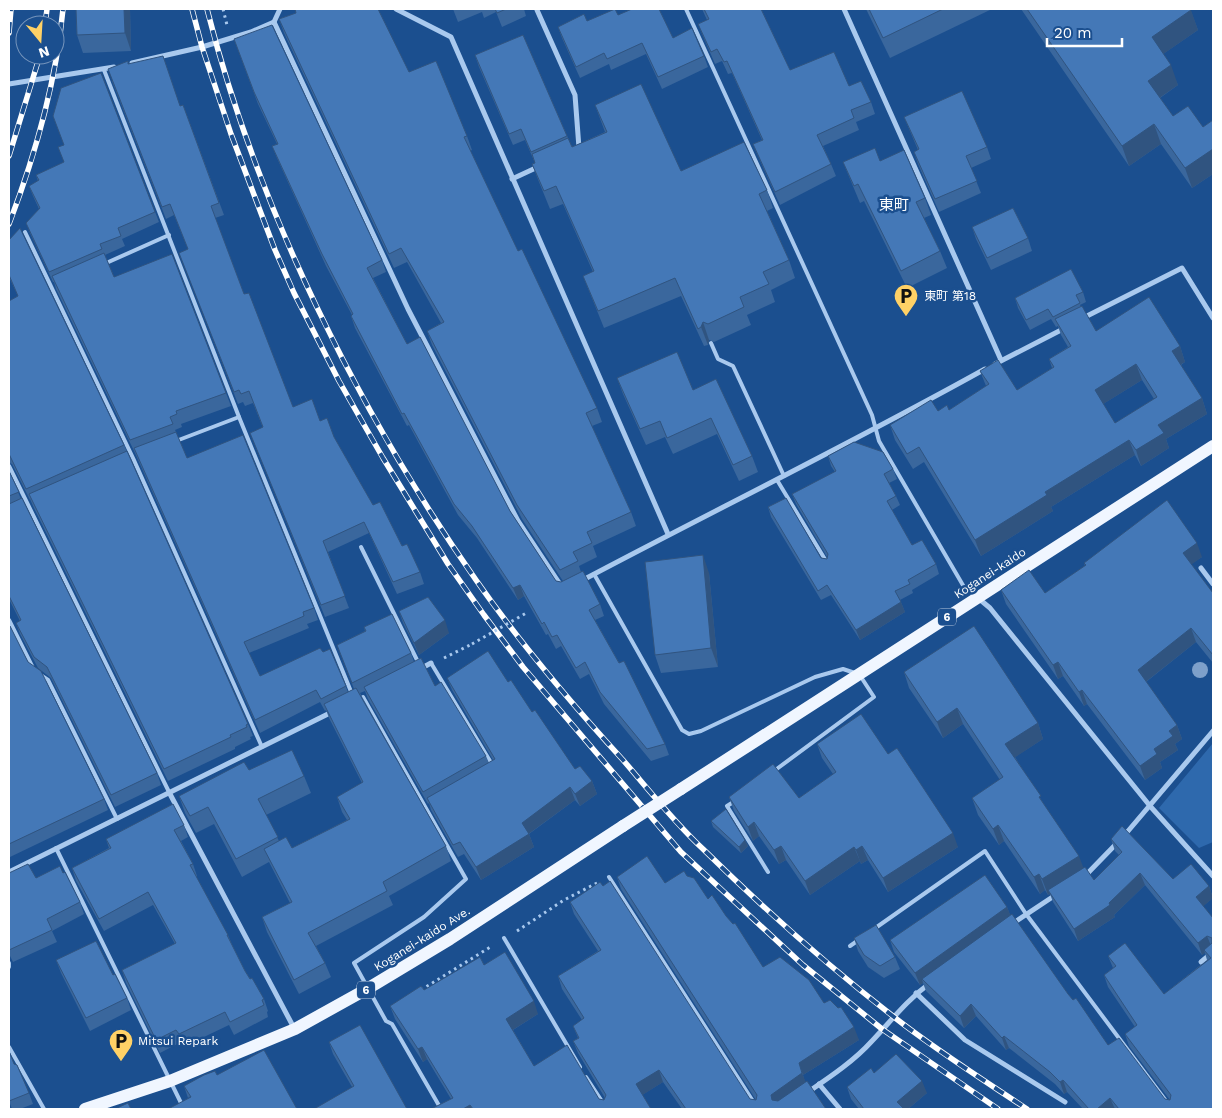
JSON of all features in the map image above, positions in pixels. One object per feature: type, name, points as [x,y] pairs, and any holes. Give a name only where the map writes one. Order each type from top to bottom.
[{"type":"main road","name":"Koganei-kaido","points":[[623,826],[1213,446]]},
{"type":"main road","name":"Koganei-kaido Ave.","points":[[85,1109],[170,1080],[295,1029],[367,989],[623,826]]},
{"type":"street","points":[[9,84],[104,70],[216,44],[274,22],[280,9]]},
{"type":"street","points":[[396,9],[451,37],[668,534]]},
{"type":"street","points":[[844,9],[1001,360]]},
{"type":"street","points":[[537,10],[575,95],[580,148],[572,152]]},
{"type":"street","points":[[274,22],[408,309],[518,520],[564,590],[668,534],[876,430],[1001,360],[1070,325]]},
{"type":"street","points":[[512,179],[546,163]]},
{"type":"street","points":[[1079,321],[1182,268],[1213,318]]},
{"type":"street","points":[[1201,568],[1213,584]]},
{"type":"street","points":[[978,598],[990,608],[1150,806],[1213,876]]},
{"type":"street","points":[[413,672],[431,663]]},
{"type":"street","points":[[355,700],[371,693]]},
{"type":"street","points":[[10,870],[170,794],[338,709]]},
{"type":"street","points":[[1083,878],[1091,873],[1213,731]]},
{"type":"street","points":[[170,794],[295,1029]]},
{"type":"street","points":[[1010,926],[1066,888]]},
{"type":"street","points":[[1201,962],[1213,952]]},
{"type":"street","points":[[804,1094],[872,1042],[916,993],[932,982]]},
{"type":"street","points":[[916,993],[966,1040],[1065,1102]]},
{"type":"street","points":[[819,1084],[840,1109]]},
{"type":"lane","points":[[686,9],[872,415],[879,441],[964,587],[978,598]]},
{"type":"lane","points":[[104,70],[239,417],[355,700]]},
{"type":"lane","points":[[25,232],[133,458],[262,747]]},
{"type":"lane","points":[[97,267],[168,235]]},
{"type":"lane","points":[[52,287],[61,283]]},
{"type":"lane","points":[[711,343],[718,359],[733,366],[784,476]]},
{"type":"lane","points":[[168,444],[239,417]]},
{"type":"lane","points":[[124,462],[142,454]]},
{"type":"lane","points":[[9,466],[170,794]]},
{"type":"lane","points":[[777,480],[828,566]]},
{"type":"lane","points":[[26,504],[35,500]]},
{"type":"lane","points":[[361,547],[421,668]]},
{"type":"lane","points":[[594,574],[682,730],[689,734],[701,731],[816,677],[843,669],[859,674],[874,697],[766,777]]},
{"type":"lane","points":[[9,620],[35,671],[48,680],[117,819]]},
{"type":"lane","points":[[431,663],[496,770]]},
{"type":"lane","points":[[363,697],[466,879],[424,917],[354,963],[386,1021],[392,1024],[441,1109]]},
{"type":"lane","points":[[743,795],[727,806],[768,872]]},
{"type":"lane","points":[[426,809],[435,804]]},
{"type":"lane","points":[[56,848],[184,1109]]},
{"type":"lane","points":[[850,946],[985,851],[1026,914],[1172,1109]]},
{"type":"lane","points":[[609,877],[758,1109]]},
{"type":"lane","points":[[504,938],[607,1109]]},
{"type":"lane","points":[[9,963],[9,967]]},
{"type":"lane","points":[[9,1047],[44,1109]]},
{"type":"path","points":[[437,661],[472,644],[536,608]]},
{"type":"path","points":[[416,993],[564,900],[609,877]]},
{"type":"shaded area","points":[[1213,743],[1213,842],[1199,848],[1159,808]]},
{"type":"building","points":[[76,9],[124,9],[125,33],[77,35]]},
{"type":"building","points":[[295,9],[378,9],[409,72],[436,61],[467,136],[464,137],[518,251],[522,249],[597,408],[586,413],[631,512],[587,532],[592,543],[573,552],[578,561],[560,570],[517,505],[427,331],[444,322],[401,248],[389,254],[279,19],[296,13]]},
{"type":"building","points":[[495,9],[506,9],[497,13]]},
{"type":"building","points":[[615,9],[618,15],[632,9],[659,9],[673,38],[692,28],[704,56],[658,77],[642,43],[607,59],[604,53],[576,67],[558,27],[584,14],[587,21]]},
{"type":"building","points":[[704,9],[761,9],[790,70],[834,52],[849,86],[861,81],[871,102],[851,110],[854,118],[817,135],[831,164],[775,192],[753,144],[763,140],[727,61],[724,62],[717,49],[711,52],[698,24],[709,19]]},
{"type":"building","points":[[869,9],[943,9],[883,38]]},
{"type":"building","points":[[1027,9],[1190,9],[1152,37],[1171,65],[1148,81],[1173,116],[1188,106],[1203,127],[1213,120],[1213,149],[1185,168],[1154,124],[1122,146]]},
{"type":"building","points":[[272,25],[382,260],[367,268],[407,344],[420,337],[510,511],[556,581],[561,582],[583,571],[600,604],[589,610],[619,663],[624,661],[665,744],[647,749],[600,692],[585,662],[576,668],[557,635],[552,637],[544,622],[542,624],[520,585],[513,588],[472,526],[454,504],[404,413],[402,414],[351,316],[353,314],[322,254],[272,146],[278,144],[254,92],[234,39]]},
{"type":"building","points":[[523,35],[567,136],[531,152],[521,129],[509,134],[475,55]]},
{"type":"building","points":[[163,56],[180,106],[183,105],[219,203],[211,206],[244,294],[249,293],[293,407],[312,399],[320,421],[327,418],[334,437],[373,505],[380,502],[402,546],[407,544],[420,572],[393,582],[364,522],[323,541],[345,596],[321,605],[250,433],[263,427],[249,391],[241,394],[239,390],[234,392],[179,253],[188,249],[170,204],[162,207],[108,69],[128,61],[128,64]]},
{"type":"building","points":[[101,73],[155,212],[118,228],[121,236],[100,244],[102,249],[49,272],[26,223],[40,208],[29,186],[39,180],[36,175],[64,162],[58,147],[64,145],[53,116],[61,88]]},
{"type":"building","points":[[641,84],[681,171],[744,142],[767,190],[759,194],[789,260],[763,272],[769,284],[740,297],[744,307],[708,324],[703,322],[698,329],[675,278],[598,311],[583,276],[594,271],[556,186],[544,191],[532,164],[535,163],[532,154],[568,138],[572,147],[607,132],[595,105]]},
{"type":"building","points":[[962,91],[987,147],[966,156],[977,181],[935,199],[914,152],[919,149],[904,117]]},
{"type":"building","points":[[875,148],[880,161],[904,150],[925,198],[916,202],[940,251],[901,271],[858,184],[854,186],[843,162]]},
{"type":"building","points":[[1013,208],[1028,238],[987,258],[972,227]]},
{"type":"building","points":[[20,228],[124,445],[26,489],[9,454],[9,301],[18,296],[9,275],[9,240]]},
{"type":"building","points":[[104,253],[114,277],[172,254],[226,393],[176,411],[177,414],[170,417],[173,424],[130,440],[52,276]]},
{"type":"building","points":[[1071,269],[1083,292],[1076,295],[1080,303],[1053,317],[1048,309],[1026,320],[1015,298]]},
{"type":"building","points":[[1149,297],[1180,346],[1172,351],[1202,398],[1158,425],[1164,433],[1136,450],[1129,440],[1045,492],[1047,495],[975,540],[919,447],[907,454],[890,425],[931,400],[938,411],[947,405],[949,410],[989,384],[980,371],[998,360],[1017,390],[1054,367],[1049,359],[1071,346],[1055,319],[1082,306],[1096,331]],"holes":[[[1136,364],[1157,397],[1115,423],[1095,390]]]},
{"type":"building","points":[[677,352],[693,390],[716,379],[752,456],[733,465],[711,418],[667,438],[660,421],[640,429],[617,378]]},
{"type":"building","points":[[176,432],[187,458],[243,435],[314,608],[303,612],[304,616],[244,642],[260,676],[320,648],[323,652],[330,649],[346,686],[321,699],[316,690],[255,720],[134,448]]},
{"type":"building","points":[[854,442],[883,452],[893,469],[884,474],[896,496],[887,501],[912,545],[922,540],[936,564],[908,580],[910,584],[895,591],[901,602],[856,630],[827,585],[818,591],[768,507],[786,498],[821,558],[827,559],[828,554],[792,494],[836,471],[828,456]]},
{"type":"building","points":[[127,451],[248,724],[246,725],[247,727],[230,735],[231,737],[164,769],[29,494]]},
{"type":"building","points":[[9,471],[19,492],[9,496]]},
{"type":"building","points":[[22,498],[157,773],[111,795],[47,667],[34,657],[16,623],[21,620],[9,596],[9,504]]},
{"type":"building","points":[[1167,500],[1197,543],[1183,553],[1213,593],[1213,655],[1191,628],[1138,670],[1177,725],[1169,731],[1173,736],[1154,749],[1157,754],[1140,766],[1082,690],[1079,692],[1058,662],[1053,665],[1001,590],[1029,570],[1045,593],[1086,565],[1084,563]]},
{"type":"building","points":[[703,555],[711,648],[655,655],[645,562]]},
{"type":"building","points":[[428,597],[445,620],[414,643],[399,611]]},
{"type":"building","points":[[392,614],[411,653],[352,683],[337,645],[366,631],[364,627]]},
{"type":"building","points":[[974,626],[1038,723],[1005,744],[1079,856],[1042,879],[1039,874],[1034,877],[998,825],[993,829],[972,798],[1003,777],[957,708],[937,722],[904,672]]},
{"type":"building","points":[[9,627],[28,662],[41,671],[104,799],[9,844]]},
{"type":"building","points":[[488,651],[508,682],[511,680],[532,712],[535,710],[575,769],[580,766],[592,781],[575,794],[570,787],[522,823],[529,834],[476,867],[460,842],[453,845],[427,798],[495,759],[447,678]]},
{"type":"building","points":[[421,658],[435,686],[441,682],[486,756],[423,792],[364,687]]},
{"type":"building","points":[[356,688],[446,846],[383,882],[387,891],[308,933],[325,963],[294,980],[262,917],[292,902],[264,849],[286,837],[292,848],[350,819],[337,797],[363,782],[324,704]]},
{"type":"building","points":[[861,714],[888,754],[897,748],[953,833],[883,878],[862,846],[856,850],[854,847],[805,881],[781,846],[774,850],[754,822],[748,827],[729,797],[773,764],[799,798],[836,772],[817,744]]},
{"type":"building","points":[[292,750],[304,776],[258,799],[278,837],[236,859],[208,807],[190,816],[179,796],[244,762],[249,770]]},
{"type":"building","points":[[173,804],[184,825],[174,830],[193,864],[190,865],[245,971],[250,979],[252,978],[264,999],[262,1000],[264,1005],[230,1022],[225,1012],[179,1034],[176,1030],[156,1040],[122,970],[176,943],[148,892],[99,919],[72,868],[111,848],[106,839]]},
{"type":"building","points":[[726,809],[745,840],[739,847],[711,821]]},
{"type":"building","points":[[1122,826],[1173,879],[1191,864],[1209,886],[1196,897],[1213,918],[1213,1109],[1119,1109],[1110,1098],[1097,1109],[1089,1109],[1063,1080],[1060,1082],[1004,1036],[1002,1038],[971,1004],[960,1016],[922,979],[1012,914],[1068,994],[1073,1000],[1076,998],[1108,1045],[1119,1038],[1165,1099],[1170,1100],[1171,1095],[1125,1034],[1137,1025],[1104,975],[1116,966],[1108,956],[1125,943],[1164,994],[1211,958],[1204,950],[1212,943],[1212,938],[1207,936],[1198,943],[1140,873],[1109,903],[1110,905],[1074,929],[1048,890],[1085,867],[1094,880],[1122,852],[1111,839]]},
{"type":"building","points":[[647,856],[665,883],[684,871],[687,876],[694,878],[708,899],[712,895],[726,916],[733,924],[735,923],[763,967],[780,957],[809,980],[824,1003],[830,1000],[838,1008],[841,1007],[854,1027],[799,1063],[802,1073],[771,1095],[772,1100],[778,1101],[807,1081],[826,1109],[686,1109],[659,1070],[636,1084],[651,1109],[473,1109],[470,1105],[463,1109],[431,1109],[453,1098],[422,1047],[418,1049],[390,1006],[421,986],[424,990],[480,957],[484,965],[505,952],[534,1001],[506,1019],[534,1066],[567,1045],[599,1099],[604,1100],[606,1095],[573,1041],[579,1038],[573,1026],[584,1018],[558,976],[601,950],[570,902],[600,882],[603,886],[610,881],[750,1099],[756,1100],[757,1095],[617,877]]},
{"type":"building","points":[[28,864],[36,878],[60,866],[80,902],[47,919],[52,930],[9,950],[9,873]]},
{"type":"building","points":[[985,875],[1007,907],[915,973],[890,940]]},
{"type":"building","points":[[876,925],[895,957],[880,966],[864,955],[854,938]]},
{"type":"building","points":[[96,941],[127,998],[86,1018],[56,960]]},
{"type":"building","points":[[360,1025],[407,1109],[314,1109],[354,1086],[329,1042]]},
{"type":"building","points":[[264,1050],[297,1109],[168,1109],[191,1097],[184,1086],[215,1071],[217,1075]]},
{"type":"building","points":[[9,1051],[29,1093],[9,1101]]},
{"type":"building","points":[[896,1054],[922,1081],[897,1102],[904,1109],[864,1109],[847,1087],[871,1068],[874,1073]]},
{"type":"building","points":[[128,1103],[131,1109],[115,1109]]},
{"type":"railway","points":[[9,33],[11,9]]},
{"type":"railway","points":[[46,15],[47,9]]},
{"type":"railway","points":[[9,224],[36,145],[50,91],[63,9]]},
{"type":"railway","points":[[192,9],[202,47],[231,134],[275,250],[294,293],[339,381],[383,458],[448,564],[484,615],[523,667],[681,852],[803,965],[882,1029],[998,1109]]},
{"type":"railway","points":[[207,9],[228,84],[254,158],[283,233],[316,306],[353,378],[433,516],[476,580],[528,650],[584,717],[692,839],[772,914],[844,977],[894,1017],[959,1064],[1027,1109]]},
{"type":"railway","points":[[9,156],[37,65]]},
{"type":"place","name":"東町 第18","points":[[906,317]]},
{"type":"place","name":"Mitsui Repark","points":[[121,1062]]},
{"type":"district","name":"東町","points":[[894,205]]}]
